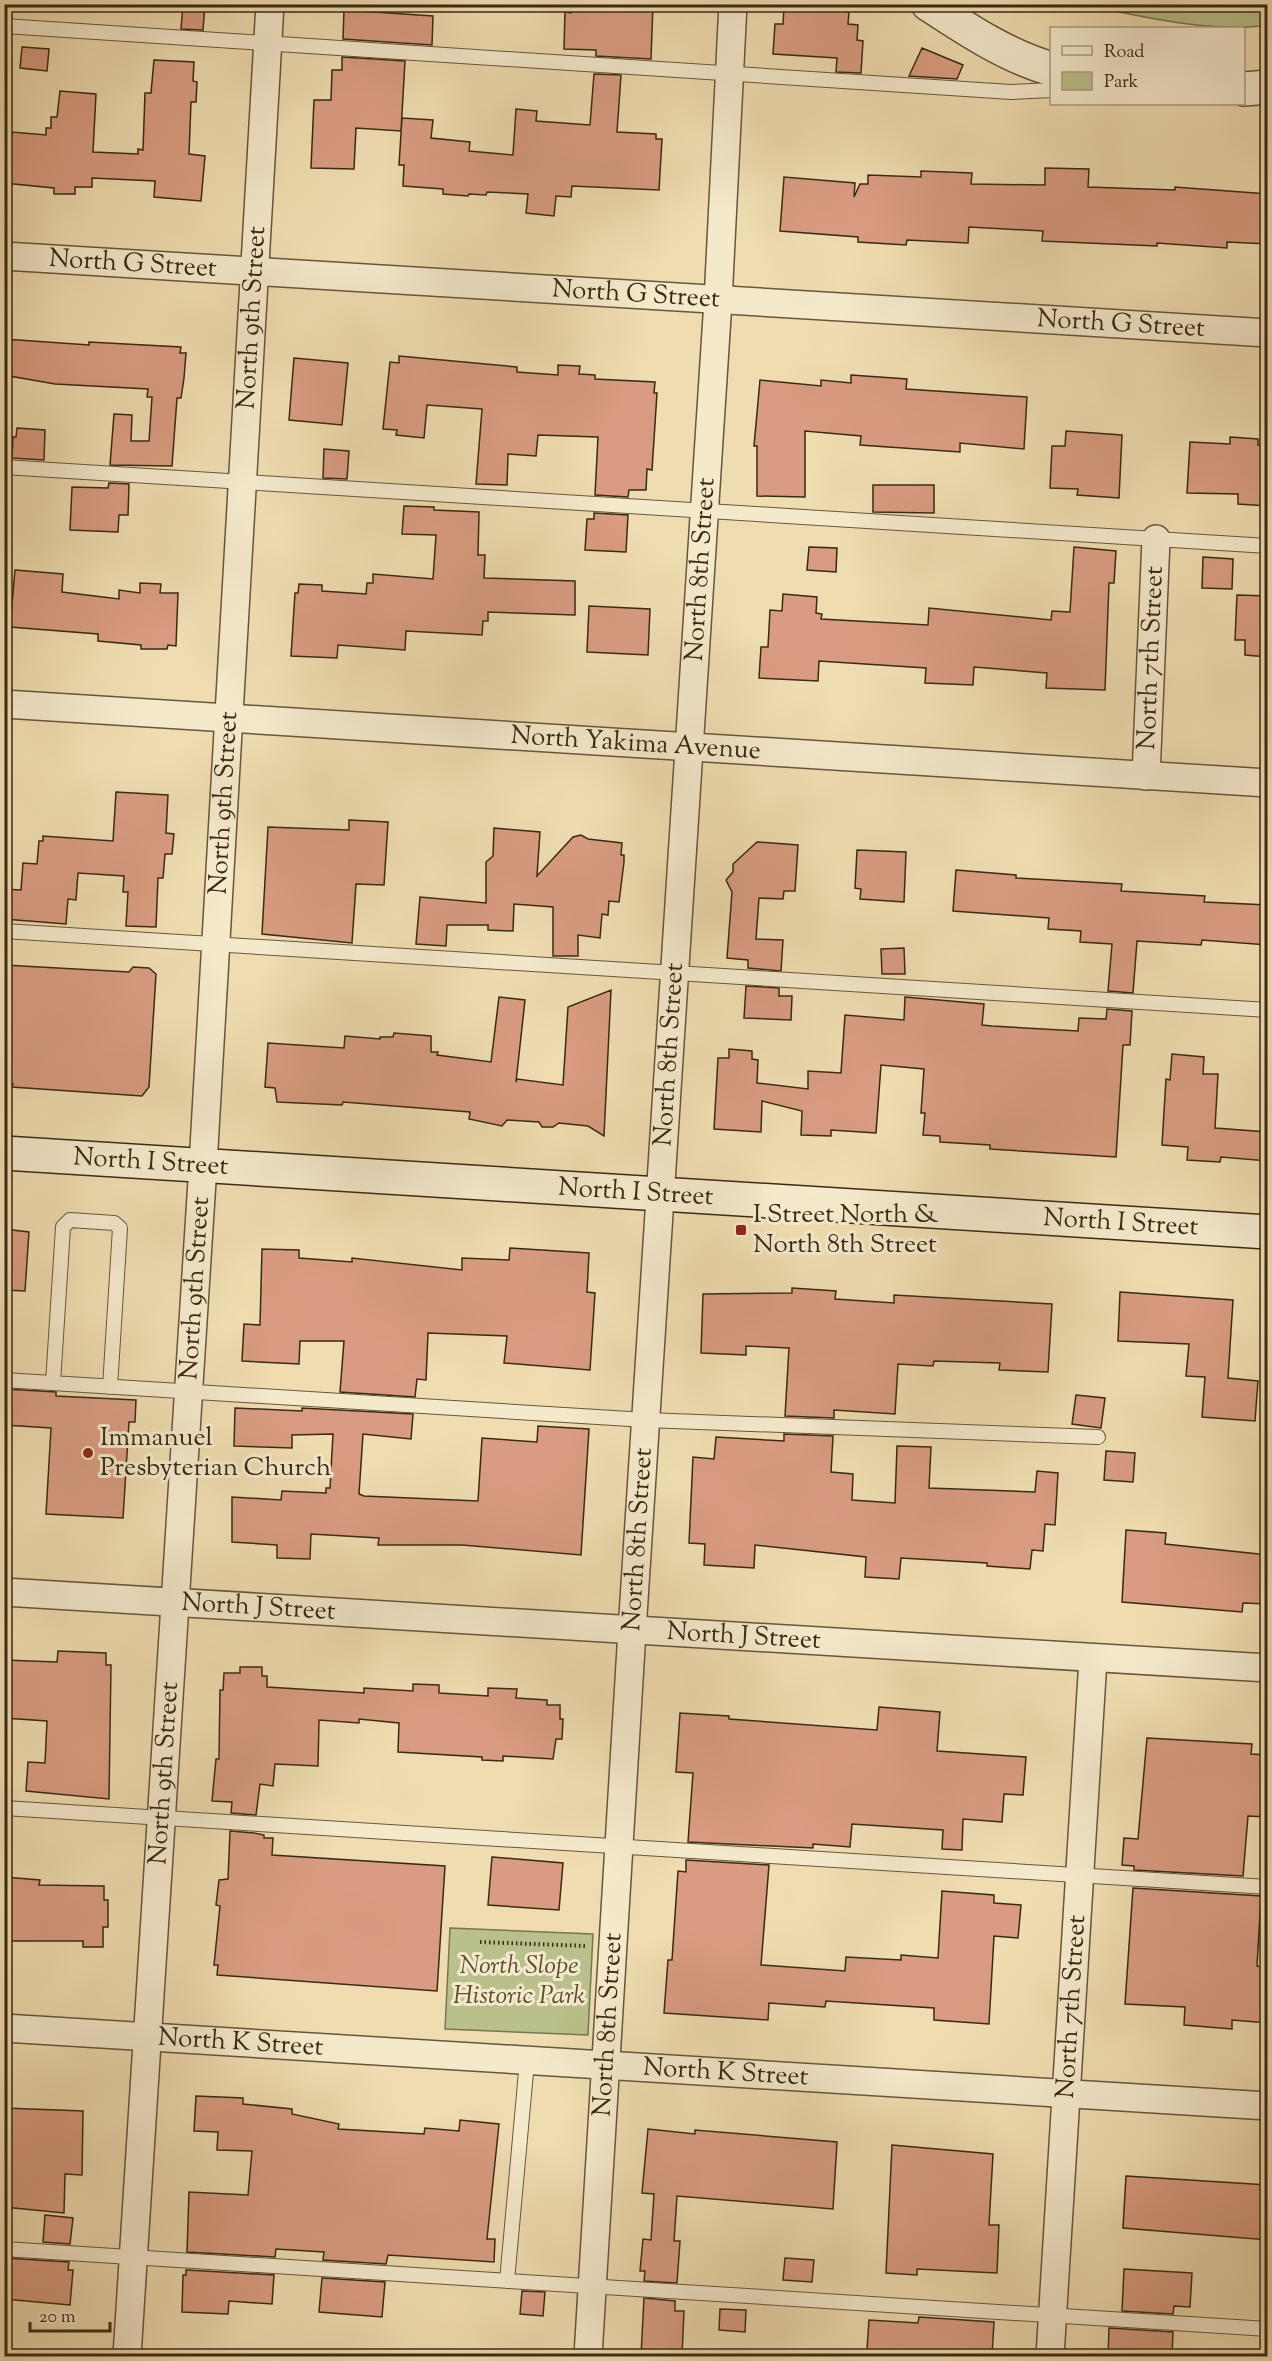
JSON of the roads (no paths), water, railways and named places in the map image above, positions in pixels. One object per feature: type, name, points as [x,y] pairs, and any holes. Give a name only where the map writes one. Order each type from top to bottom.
[{"type":"main road","points":[[928,4],[996,44],[1036,65],[1050,68]]},
{"type":"main road","points":[[1245,89],[1268,87]]},
{"type":"main road","name":"North I Street","points":[[4,1153],[1268,1232]]},
{"type":"street","name":"North 9th Street","points":[[127,2356],[203,1165],[270,4]]},
{"type":"street","name":"North 8th Street","points":[[588,2356],[618,1846],[662,1194],[687,749],[718,301],[733,4]]},
{"type":"street","name":"North G Street","points":[[4,256],[1268,333]]},
{"type":"street","name":"North 7th Street","points":[[1146,776],[1156,539]]},
{"type":"street","name":"North Yakima Avenue","points":[[4,704],[687,749],[1268,783]]},
{"type":"street","name":"North J Street","points":[[4,1592],[1268,1668]]},
{"type":"street","name":"North 7th Street","points":[[1050,2356],[1093,1659]]},
{"type":"street","name":"North K Street","points":[[4,2028],[1268,2106]]},
{"type":"lane","points":[[4,26],[1011,92],[1050,90]]},
{"type":"lane","points":[[4,467],[1268,546]]},
{"type":"lane","points":[[4,931],[1268,1010]]},
{"type":"lane","points":[[53,1383],[63,1227],[70,1220],[114,1223],[120,1228],[110,1387]]},
{"type":"lane","points":[[4,1380],[646,1420],[1098,1437]]},
{"type":"lane","points":[[4,1808],[1268,1887]]},
{"type":"lane","points":[[507,2281],[527,2061]]},
{"type":"lane","points":[[4,2249],[1268,2329]]},
{"type":"place","name":"I Street North & North 8th Street","points":[[741,1230]]},
{"type":"place","name":"Immanuel Presbyterian Church","points":[[88,1453]]},
{"type":"park label","name":"North Slope Historic Park","points":[[519,1981]]}]
